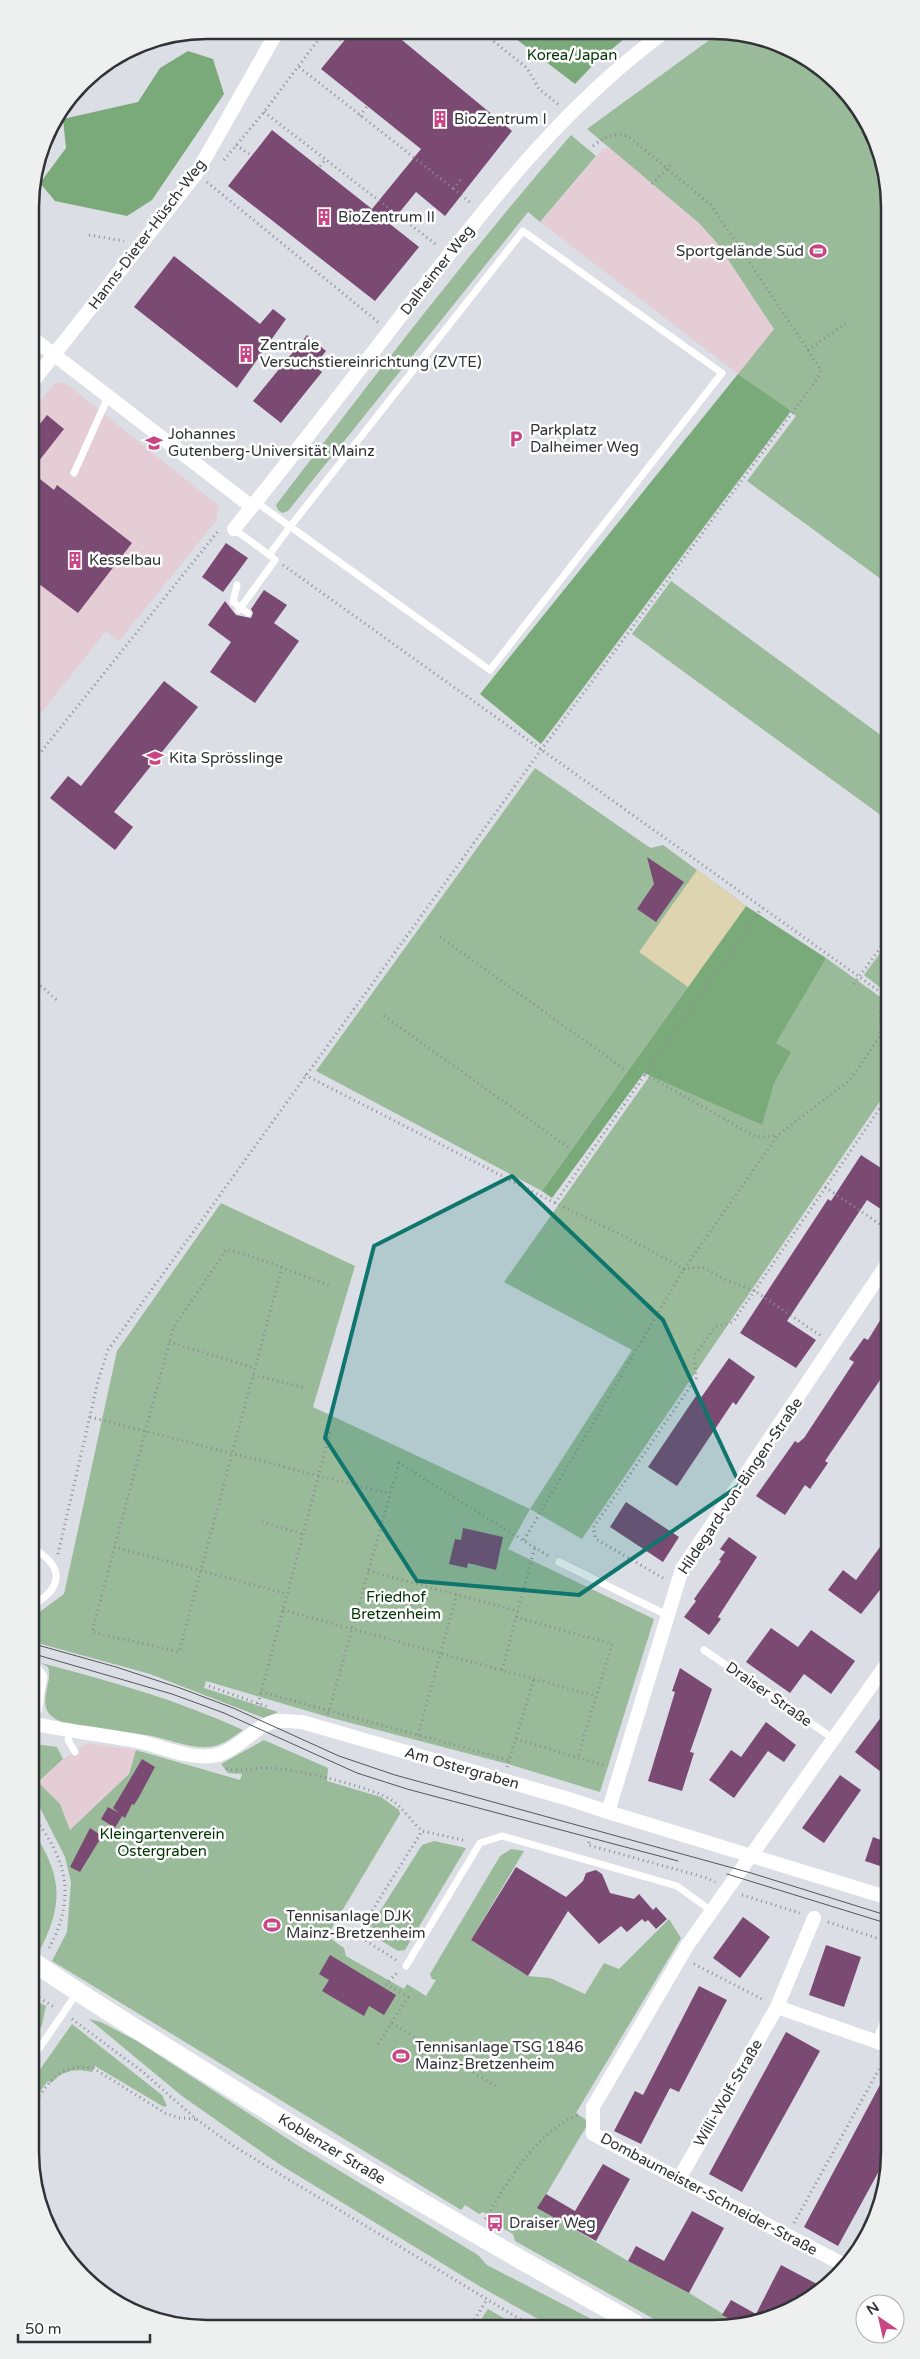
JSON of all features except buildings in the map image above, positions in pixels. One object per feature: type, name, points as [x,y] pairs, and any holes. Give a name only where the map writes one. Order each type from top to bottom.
[{"type":"main road","name":"Koblenzer Straße","points":[[39,1967],[290,2124],[498,2248],[628,2320]]},
{"type":"street","name":"Hanns-Dieter-Hüsch-Weg","points":[[39,374],[196,174],[273,39]]},
{"type":"street","name":"Dalheimer Weg","points":[[234,529],[500,188],[570,113],[641,49],[655,39]]},
{"type":"street","points":[[39,343],[226,488],[254,505]]},
{"type":"street","name":"Hildegard-von-Bingen-Straße","points":[[608,1812],[682,1569],[834,1346],[881,1273]]},
{"type":"street","points":[[593,2107],[680,1957],[834,1739],[881,1683]]},
{"type":"street","name":"Am Ostergraben","points":[[39,1725],[212,1756],[232,1747],[268,1724],[282,1720],[302,1722],[572,1800],[881,1896]]},
{"type":"street","name":"Willi-Wolf-Straße","points":[[679,2179],[777,2007],[814,1918]]},
{"type":"street","points":[[777,2007],[881,2048]]},
{"type":"street","name":"Dombaumeister-Schneider-Straße","points":[[593,2107],[593,2134],[839,2262]]},
{"type":"lane","points":[[240,609],[274,559],[290,528],[523,231],[722,373],[490,670],[290,528],[254,505]]},
{"type":"lane","points":[[74,473],[108,397]]},
{"type":"lane","points":[[234,529],[274,559]]},
{"type":"lane","points":[[237,585],[233,602],[240,609],[248,613]]},
{"type":"lane","points":[[39,1552],[51,1560],[56,1573],[53,1589],[39,1601]]},
{"type":"lane","points":[[559,1562],[667,1615]]},
{"type":"lane","name":"Draiser Straße","points":[[704,1650],[834,1739]]},
{"type":"lane","points":[[70,1731],[68,1740],[75,1752]]},
{"type":"lane","points":[[406,1966],[480,1843],[502,1836],[678,1886],[713,1912]]},
{"type":"lane","points":[[39,2048],[77,1992]]},
{"type":"path","points":[[219,164],[238,146],[321,39]]},
{"type":"path","points":[[339,39],[343,42]]},
{"type":"path","points":[[491,39],[527,68],[539,89],[570,113]]},
{"type":"path","points":[[558,39],[590,39]]},
{"type":"path","points":[[299,67],[482,212]]},
{"type":"path","points":[[360,116],[367,106]]},
{"type":"path","points":[[264,112],[449,255]]},
{"type":"path","points":[[54,1567],[108,1350],[541,750],[742,483],[820,375],[821,370],[808,350],[711,205],[700,193],[628,136],[616,133],[606,136],[593,146]]},
{"type":"path","points":[[238,146],[252,156]]},
{"type":"path","points":[[320,166],[326,159]]},
{"type":"path","points":[[652,184],[673,162]]},
{"type":"path","points":[[196,174],[389,332]]},
{"type":"path","points":[[454,189],[460,180]]},
{"type":"path","points":[[89,235],[142,243]]},
{"type":"path","points":[[808,350],[846,323]]},
{"type":"path","points":[[39,754],[218,530],[234,529]]},
{"type":"path","points":[[274,559],[881,993]]},
{"type":"path","points":[[554,1203],[762,908]]},
{"type":"path","points":[[440,937],[624,1069]]},
{"type":"path","points":[[854,984],[881,947]]},
{"type":"path","points":[[39,984],[59,1002]]},
{"type":"path","points":[[524,1540],[684,1269],[777,1136],[850,1080],[878,1039],[881,1031],[881,1008]]},
{"type":"path","points":[[384,1016],[569,1148]]},
{"type":"path","points":[[645,1074],[756,1136],[777,1136]]},
{"type":"path","points":[[305,1076],[554,1203],[624,1236],[684,1269],[702,1267],[726,1280],[755,1290],[834,1346]]},
{"type":"path","points":[[676,1585],[596,1539],[593,1528],[696,1378],[694,1356],[714,1328],[733,1322],[881,1107]]},
{"type":"path","points":[[825,1187],[881,1225]]},
{"type":"path","points":[[282,1267],[179,1652],[92,1632],[173,1328],[227,1249],[282,1267],[332,1287]]},
{"type":"path","points":[[169,1342],[255,1368]]},
{"type":"path","points":[[253,1375],[306,1388]]},
{"type":"path","points":[[90,1417],[390,1494]]},
{"type":"path","points":[[258,1704],[331,1429]]},
{"type":"path","points":[[327,1720],[399,1463],[559,1562]]},
{"type":"path","points":[[262,1522],[303,1534]]},
{"type":"path","points":[[114,1547],[287,1594]]},
{"type":"path","points":[[502,1670],[535,1547]]},
{"type":"path","points":[[368,1571],[518,1610]]},
{"type":"path","points":[[418,1735],[457,1594]]},
{"type":"path","points":[[283,1610],[596,1696]]},
{"type":"path","points":[[516,1617],[612,1644],[578,1757]]},
{"type":"path","points":[[506,1771],[534,1679]]},
{"type":"path","points":[[210,1686],[275,1709]]},
{"type":"path","points":[[261,1692],[509,1760]]},
{"type":"path","points":[[516,1739],[620,1770]]},
{"type":"path","points":[[219,1768],[234,1770],[271,1768],[326,1778],[351,1785],[392,1800],[422,1831],[480,1843]]},
{"type":"path","points":[[39,1824],[54,1848],[65,1879],[66,1898],[60,1927]]},
{"type":"path","points":[[378,2044],[408,1996],[386,1984],[406,1966],[357,1936],[422,1831]]},
{"type":"path","points":[[589,1842],[588,1845],[707,1878],[720,1884]]},
{"type":"path","points":[[696,1965],[755,1996]]},
{"type":"path","points":[[39,1997],[63,2012],[143,2072],[196,2119],[235,2147],[486,2301],[521,2320]]},
{"type":"path","points":[[392,2023],[497,2087]]},
{"type":"path","points":[[788,2236],[881,2055]]},
{"type":"path","points":[[39,2096],[51,2080],[60,2072],[81,2066],[93,2068],[165,2114],[179,2118],[196,2119]]},
{"type":"path","points":[[484,2221],[520,2164],[538,2142],[556,2126],[593,2107]]},
{"type":"path","points":[[474,2320],[486,2301]]},
{"type":"highlighted area","points":[[512,1176],[663,1320],[740,1485],[579,1595],[417,1581],[325,1438],[374,1246]]},
{"type":"shaded area","points":[[604,148],[611,149],[699,223],[717,243],[774,329],[738,374],[540,222]]},
{"type":"shaded area","points":[[59,382],[68,385],[219,506],[216,521],[119,641],[106,631],[39,715],[39,403],[55,383]]},
{"type":"shaded area","points":[[88,1743],[136,1750],[129,1774],[70,1831],[60,1804],[39,1783],[63,1759]]},
{"type":"green space","name":"Korea/Japan","points":[[516,39],[624,39],[592,66],[575,84]]},
{"type":"green space","name":"Sportgelände Süd","points":[[711,39],[746,42],[787,56],[806,67],[832,88],[859,123],[876,164],[880,185],[881,579],[747,481],[796,416],[738,374],[774,329],[717,243],[699,223],[587,129]]},
{"type":"green space","points":[[188,51],[213,59],[224,94],[152,200],[127,216],[55,201],[41,184],[66,148],[64,119],[138,102],[160,68]]},
{"type":"green space","points":[[571,135],[596,156],[540,222],[528,212],[288,511],[282,513],[278,510],[276,505],[384,364],[495,225]]},
{"type":"green space","points":[[738,374],[791,411],[541,744],[480,694]]},
{"type":"green space","points":[[671,581],[881,735],[881,815],[632,634]]},
{"type":"green space","points":[[535,768],[646,845],[651,848],[663,845],[746,906],[542,1191],[316,1071]]},
{"type":"green space","points":[[746,906],[826,958],[776,1043],[791,1052],[774,1083],[762,1125],[644,1073],[552,1198],[542,1191]]},
{"type":"green space","points":[[881,952],[881,988],[864,975]]},
{"type":"green space","points":[[826,958],[881,997],[881,1100],[582,1539],[530,1509],[632,1350],[504,1282],[651,1074],[762,1125],[746,1065]]},
{"type":"green space","name":"Friedhof Bretzenheim","points":[[221,1203],[355,1266],[313,1407],[530,1509],[508,1549],[654,1619],[600,1792],[508,1764],[328,1717],[206,1681],[204,1688],[278,1712],[264,1718],[150,1674],[39,1643],[39,1612],[64,1594],[117,1351]]},
{"type":"green space","points":[[41,1663],[169,1700],[243,1730],[218,1745],[201,1747],[146,1735],[74,1726],[59,1721],[50,1715],[47,1710],[45,1698],[49,1673],[48,1667]]},
{"type":"green space","name":"Kleingartenverein Ostergraben","points":[[264,1740],[328,1768],[327,1781],[381,1797],[399,1810],[400,1814],[327,1936],[344,1948],[346,1956],[404,1989],[407,1984],[426,1996],[436,1980],[432,1979],[430,1974],[500,1856],[511,1849],[524,1851],[471,1940],[528,1976],[550,1978],[585,1994],[604,1963],[619,1969],[669,1919],[681,1938],[576,2113],[589,2122],[538,2208],[732,2319],[656,2320],[515,2241],[513,2234],[502,2228],[503,2224],[483,2212],[479,2214],[465,2205],[461,2210],[52,1961],[67,1932],[71,1882],[65,1857],[39,1806],[39,1783],[60,1804],[70,1830],[129,1774],[136,1750],[240,1780],[242,1774],[228,1773],[221,1764]]},
{"type":"green space","points":[[39,1745],[57,1747],[63,1759],[39,1781]]},
{"type":"green space","points":[[39,1841],[51,1865],[55,1879],[56,1906],[47,1936],[39,1952]]},
{"type":"green space","points":[[434,1841],[466,1848],[405,1950],[398,1951],[372,1935],[370,1927],[422,1845]]},
{"type":"green space","points":[[39,2002],[46,2006],[39,2030]]},
{"type":"green space","points":[[89,2019],[101,2022],[137,2041],[294,2143],[478,2255],[487,2265],[593,2320],[540,2320],[479,2286],[279,2164],[182,2096]]},
{"type":"green space","points":[[72,2024],[162,2095],[167,2106],[164,2107],[95,2066],[92,2072],[75,2070],[60,2075],[51,2083],[48,2081],[39,2092],[39,2071]]},
{"type":"green space","points":[[488,2309],[507,2320],[481,2320]]},
{"type":"sand","points":[[697,870],[746,906],[688,987],[639,952]]},
{"type":"tram line","points":[[39,1645],[116,1667],[180,1688],[233,1708],[339,1756],[395,1775],[751,1873],[881,1914]]},
{"type":"tram line","points":[[39,1655],[172,1694],[224,1713],[357,1773],[407,1789],[678,1861]]},
{"type":"tram line","points":[[727,1874],[881,1922]]},
{"type":"place","name":"BioZentrum I","points":[[440,119]]},
{"type":"place","name":"BioZentrum II","points":[[324,217]]},
{"type":"place","name":"Sportgelände Süd","points":[[818,251]]},
{"type":"place","name":"Zentrale Versuchstiereinrichtung (ZVTE)","points":[[246,354]]},
{"type":"place","name":"Parkplatz Dalheimer Weg","points":[[516,439]]},
{"type":"place","name":"Johannes Gutenberg-Universität Mainz","points":[[154,443]]},
{"type":"place","name":"Kesselbau","points":[[75,560]]},
{"type":"place","name":"Kita Sprösslinge","points":[[155,758]]},
{"type":"place","name":"Tennisanlage DJK Mainz-Bretzenheim","points":[[272,1925]]},
{"type":"place","name":"Tennisanlage TSG 1846 Mainz-Bretzenheim","points":[[401,2056]]},
{"type":"place","name":"Draiser Weg","points":[[495,2223]]}]
